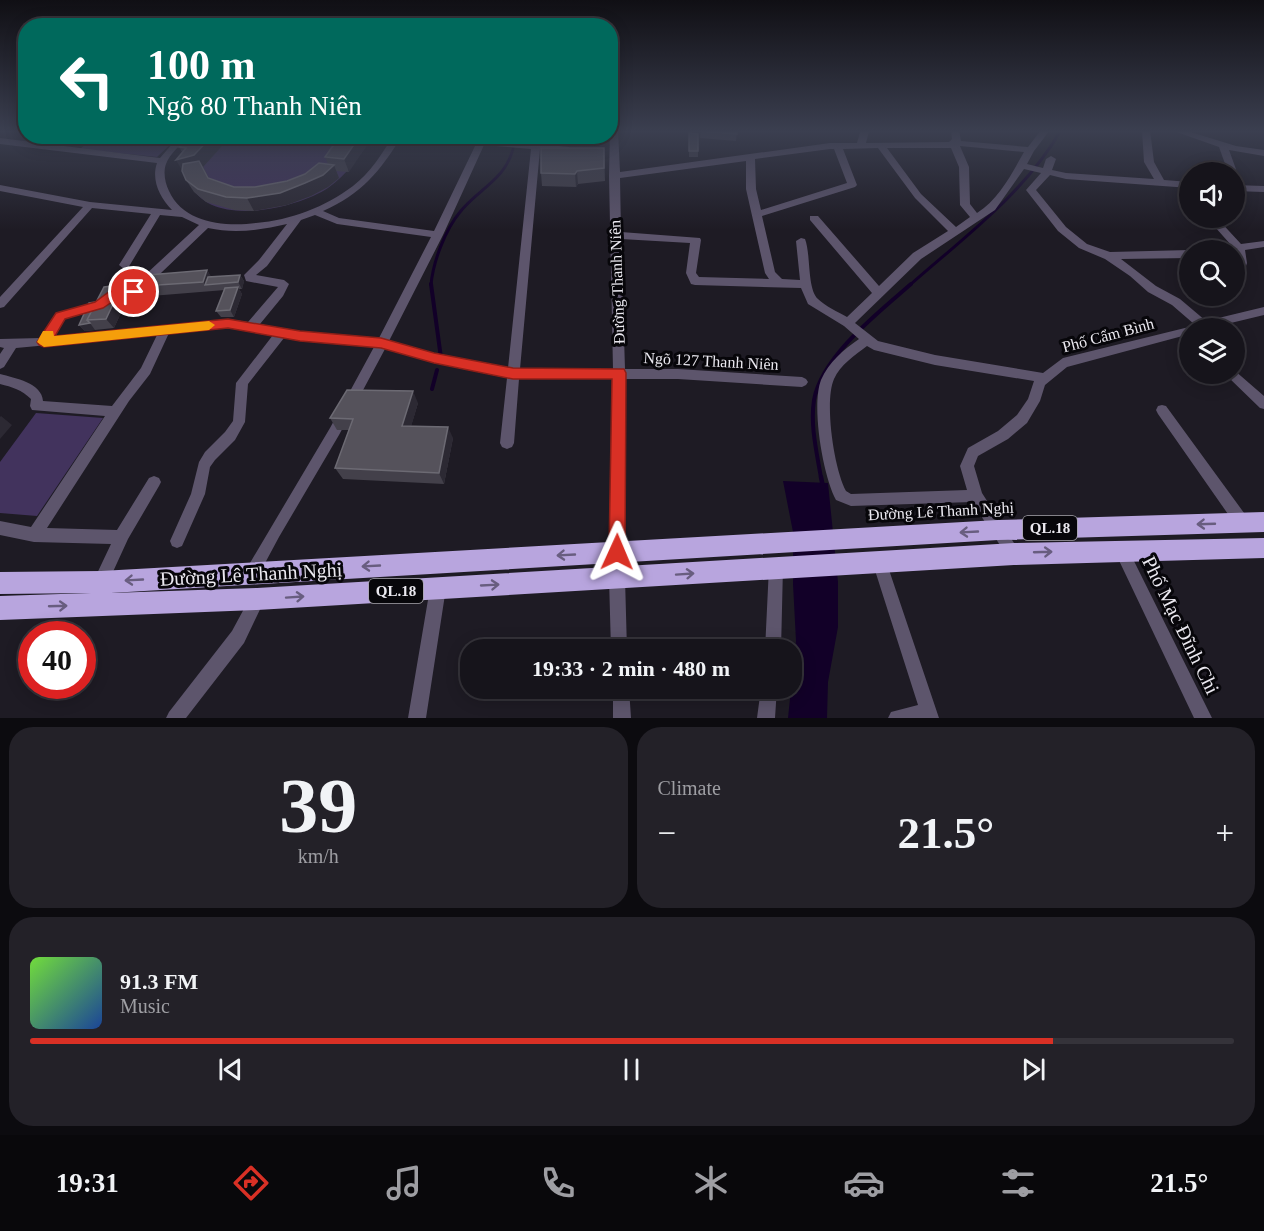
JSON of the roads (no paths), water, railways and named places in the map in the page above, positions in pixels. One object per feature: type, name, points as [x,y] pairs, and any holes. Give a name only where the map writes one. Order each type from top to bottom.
[{"type":"highway","name":"Đường Lê Thanh Nghị","points":[[0,583],[101,582],[998,530],[1264,522]]},
{"type":"highway","name":"QL.18","points":[[784,568],[1014,554],[1264,548]]},
{"type":"highway","name":"Đường Lê Thanh Nghị","points":[[0,608],[257,599],[784,568]]},
{"type":"street","points":[[161,164],[161,189],[170,205],[185,214],[222,227],[256,226],[298,217],[314,211],[355,188],[375,171],[380,164]]},
{"type":"street","points":[[252,573],[346,411],[438,235],[471,164]]},
{"type":"street","points":[[507,443],[534,164]]},
{"type":"street","name":"Đường Thanh Niên","points":[[611,164],[614,176],[619,373],[616,578],[619,639]]},
{"type":"street","points":[[614,176],[703,164]]},
{"type":"street","points":[[750,164],[751,189],[770,273],[779,283]]},
{"type":"street","points":[[756,214],[852,185],[844,164]]},
{"type":"street","points":[[894,164],[918,196],[955,232]]},
{"type":"street","points":[[962,164],[965,205],[976,218]]},
{"type":"street","points":[[1032,164],[1031,190],[1062,229],[1083,246],[1109,256],[1134,273],[1152,290],[1176,302],[1191,318]]},
{"type":"street","points":[[976,495],[844,499],[833,477],[828,444],[825,389],[833,370],[848,353],[879,294],[916,256],[992,208],[1033,169],[1043,164]]},
{"type":"street","points":[[1150,164],[1161,183]]},
{"type":"street","points":[[1033,169],[1179,186]]},
{"type":"street","points":[[1245,187],[1264,189]]},
{"type":"street","points":[[0,188],[90,205],[185,214]]},
{"type":"street","points":[[0,304],[90,205]]},
{"type":"street","points":[[314,211],[337,221],[438,235]]},
{"type":"street","points":[[124,265],[157,212]]},
{"type":"street","points":[[251,327],[270,302],[281,293],[284,284],[249,278],[249,274],[263,263],[298,217]]},
{"type":"street","points":[[814,219],[879,294]]},
{"type":"street","points":[[44,342],[61,316],[89,309],[99,305],[109,296],[124,295],[139,288],[207,223]]},
{"type":"street","points":[[1221,228],[1232,240]]},
{"type":"street","points":[[615,235],[696,240],[691,273],[695,281],[805,284]]},
{"type":"street","points":[[801,241],[806,273],[805,284],[812,301],[883,348],[935,360],[1044,378]]},
{"type":"street","points":[[1245,248],[1264,244]]},
{"type":"street","points":[[1109,256],[1179,254]]},
{"type":"street","points":[[1236,318],[1264,311]]},
{"type":"street","name":"Ngõ 127 Thanh Niên","points":[[6,343],[44,342],[228,323],[282,332],[381,343],[434,358],[513,374],[678,374],[802,382]]},
{"type":"street","points":[[34,535],[146,371],[165,330]]},
{"type":"street","points":[[177,541],[198,494],[204,466],[239,422],[242,383],[282,332]]},
{"type":"street","name":"Phố Cẩm Bình","points":[[1044,378],[1063,363],[1179,333]]},
{"type":"street","points":[[0,364],[6,343]]},
{"type":"street","points":[[1014,554],[976,495],[967,466],[973,452],[1003,435],[1022,419],[1034,402],[1040,382],[1044,378]]},
{"type":"street","points":[[0,379],[20,384],[32,391],[38,398],[36,406],[116,412]]},
{"type":"street","points":[[1244,384],[1261,398]]},
{"type":"street","points":[[1162,410],[1242,522]]},
{"type":"street","points":[[101,582],[121,537],[154,482]]},
{"type":"street","points":[[0,528],[34,535],[121,537]]},
{"type":"street","name":"Phố Mạc Đĩnh Chi","points":[[1121,550],[1203,718]]},
{"type":"street","points":[[879,561],[929,715],[897,718]]},
{"type":"street","points":[[774,639],[784,568]]},
{"type":"street","points":[[417,718],[438,588]]},
{"type":"street","points":[[175,718],[238,637],[257,599]]},
{"type":"street","points":[[621,699],[622,718]]},
{"type":"street","points":[[766,718],[768,699]]},
{"type":"waterway","points":[[431,284],[437,257],[449,228],[467,204],[490,184],[507,164]]},
{"type":"waterway","points":[[910,285],[992,214],[1038,164]]},
{"type":"waterway","points":[[431,284],[441,358]]},
{"type":"waterway","points":[[821,478],[813,420],[814,400],[819,384],[840,351],[868,321],[911,284]]},
{"type":"waterway","points":[[432,389],[437,370]]},
{"type":"waterway","points":[[821,477],[823,487]]}]
